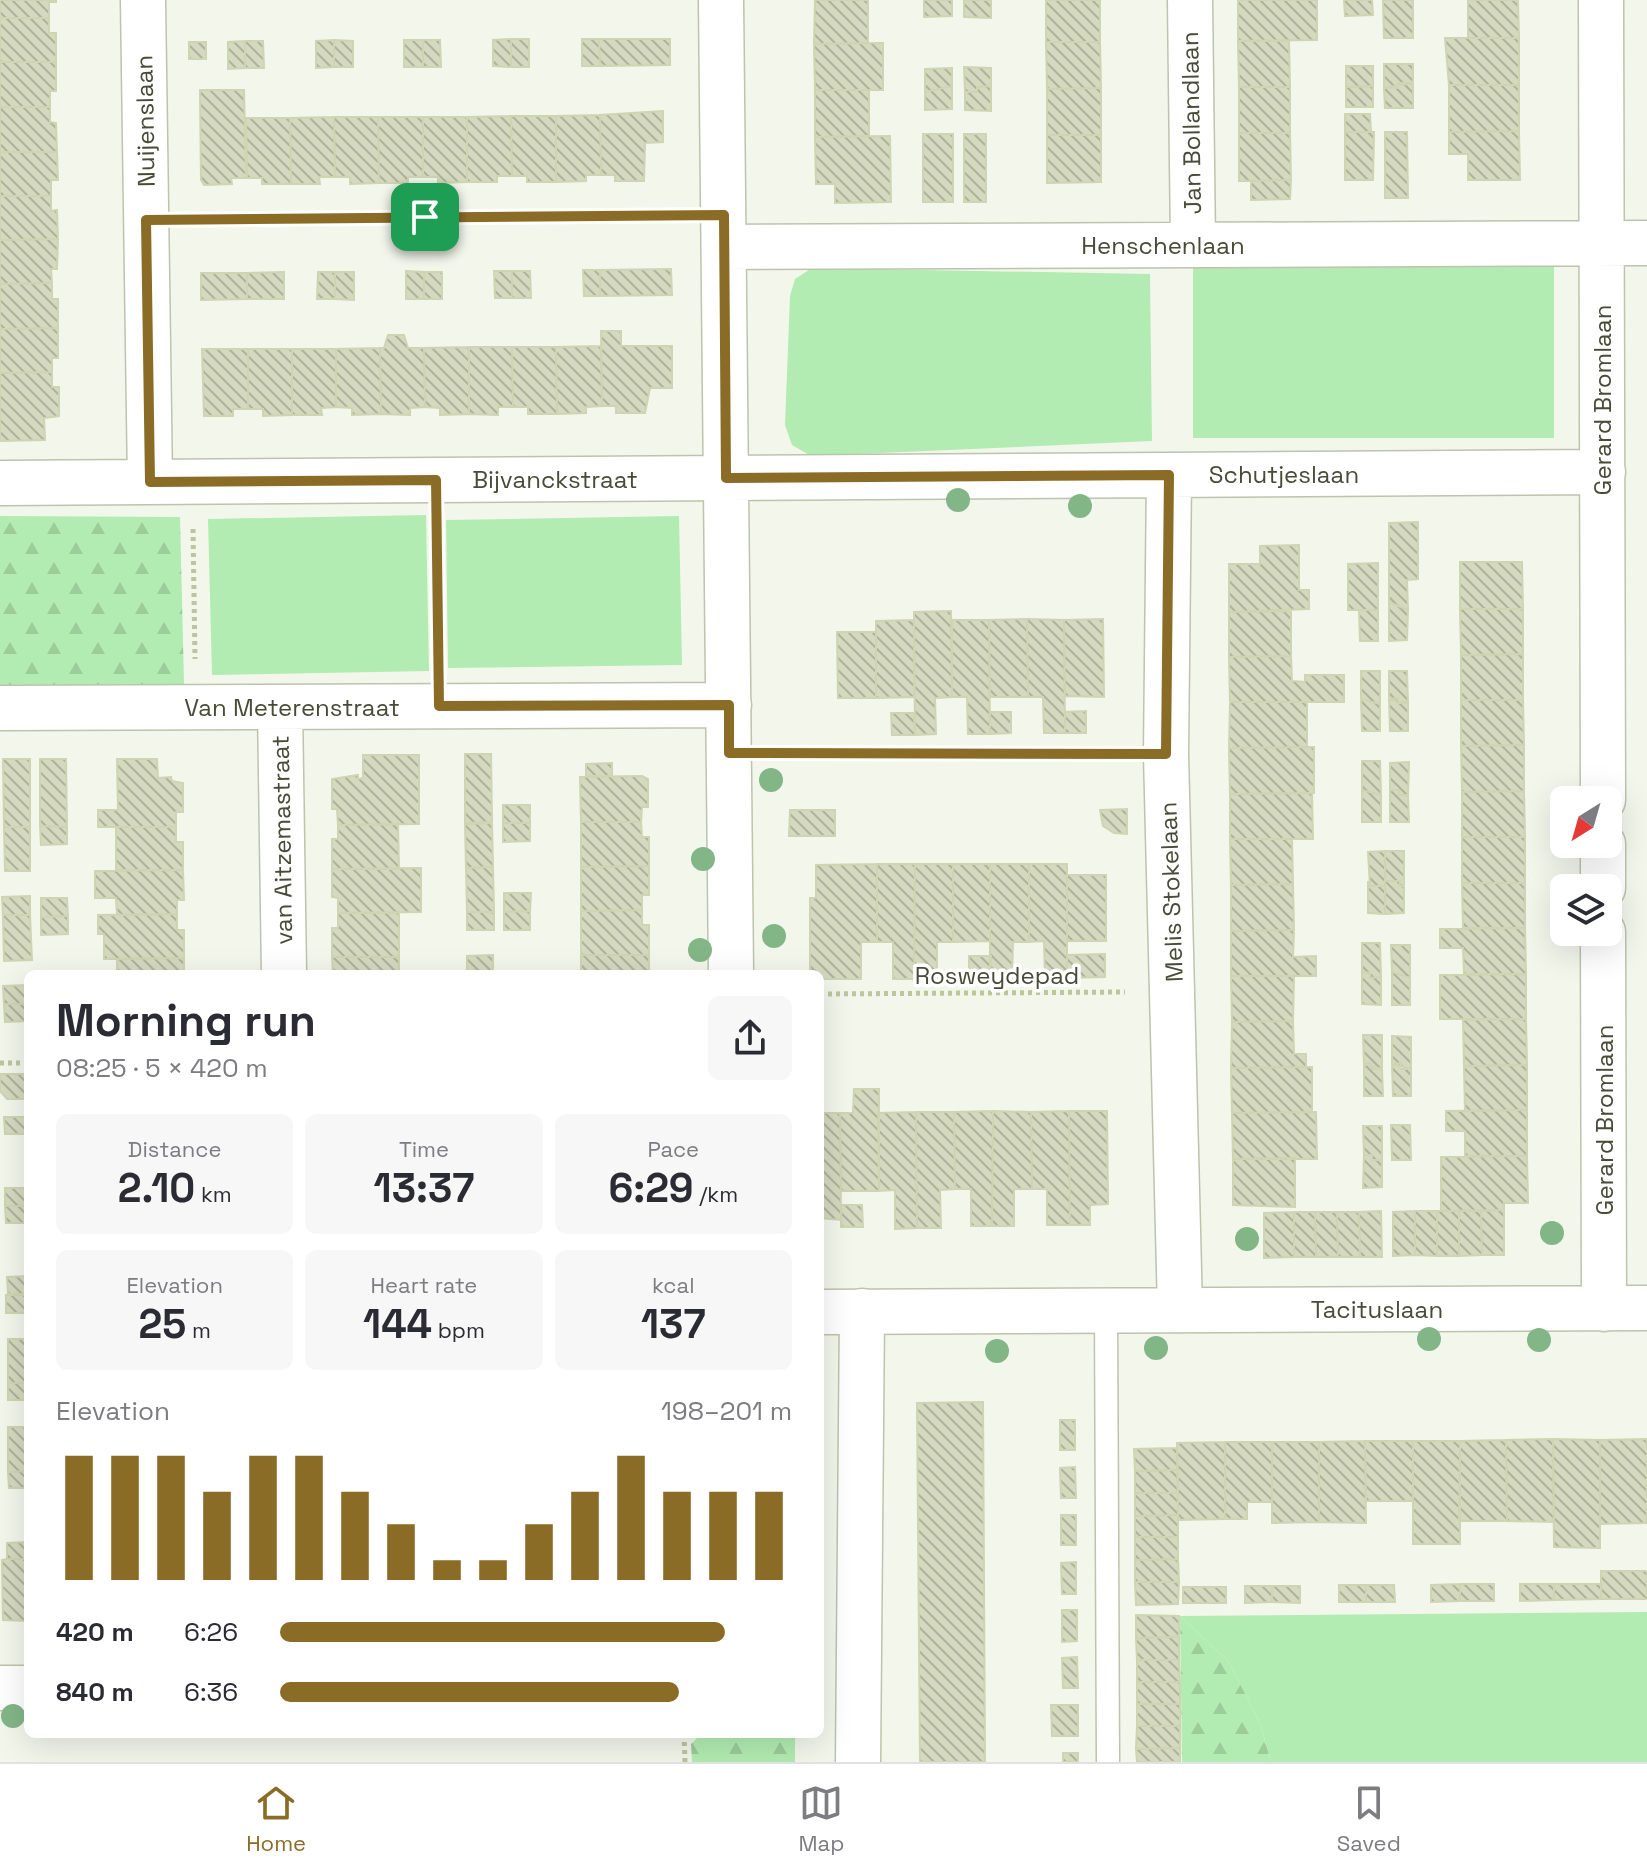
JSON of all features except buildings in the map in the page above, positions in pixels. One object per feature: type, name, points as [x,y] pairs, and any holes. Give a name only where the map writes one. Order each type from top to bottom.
[{"type":"street","name":"Nuijenslaan","points":[[143,0],[150,482]]},
{"type":"street","points":[[721,0],[731,970]]},
{"type":"street","name":"Jan Bollandlaan","points":[[1190,0],[1193,245]]},
{"type":"street","name":"Gerard Bromlaan","points":[[1601,0],[1603,786]]},
{"type":"street","name":"Henschenlaan","points":[[724,231],[1193,245],[1647,243]]},
{"type":"street","name":"Schutjeslaan","points":[[726,478],[1603,472]]},
{"type":"street","name":"Melis Stokelaan","points":[[1169,475],[1166,754],[1180,1310]]},
{"type":"street","name":"Bijvanckstraat","points":[[0,483],[726,478]]},
{"type":"street","name":"Van Meterenstraat","points":[[0,708],[729,705]]},
{"type":"street","name":"van Aitzemastraat","points":[[280,707],[284,970]]},
{"type":"street","name":"Gerard Bromlaan","points":[[1603,946],[1604,1309]]},
{"type":"street","name":"Tacituslaan","points":[[858,1762],[841,1312],[1647,1308]]},
{"type":"street","points":[[0,1688],[24,1688]]},
{"type":"lane","points":[[1106,1311],[1108,1762]]},
{"type":"path","points":[[146,220],[724,231]]},
{"type":"path","points":[[436,480],[439,706]]},
{"type":"path","points":[[729,753],[1166,754]]},
{"type":"path","name":"Rosweydepad","points":[[824,994],[1174,992]]},
{"type":"path","points":[[0,1063],[24,1063]]},
{"type":"path","points":[[684,1738],[685,1762]]},
{"type":"green space","points":[[1193,265],[1554,266],[1554,438],[1193,438]]},
{"type":"green space","points":[[812,268],[1150,274],[1152,441],[811,456],[792,445],[785,425],[790,296],[795,279]]},
{"type":"green space","points":[[426,515],[429,671],[212,675],[208,519]]},
{"type":"green space","points":[[0,516],[180,517],[184,684],[0,686]]},
{"type":"green space","points":[[679,516],[682,665],[448,668],[446,520]]},
{"type":"green space","points":[[1647,1612],[1647,1762],[1271,1762],[1260,1723],[1229,1662],[1180,1616]]},
{"type":"green space","points":[[1180,1616],[1229,1662],[1260,1723],[1271,1762],[1182,1762]]},
{"type":"green space","points":[[697,1738],[795,1738],[795,1762],[692,1762],[691,1744]]},
{"type":"route","points":[[724,215],[726,478],[1169,475],[1166,754],[729,753],[729,705],[439,706],[436,480],[150,482],[146,220],[425,217],[724,215]]}]
